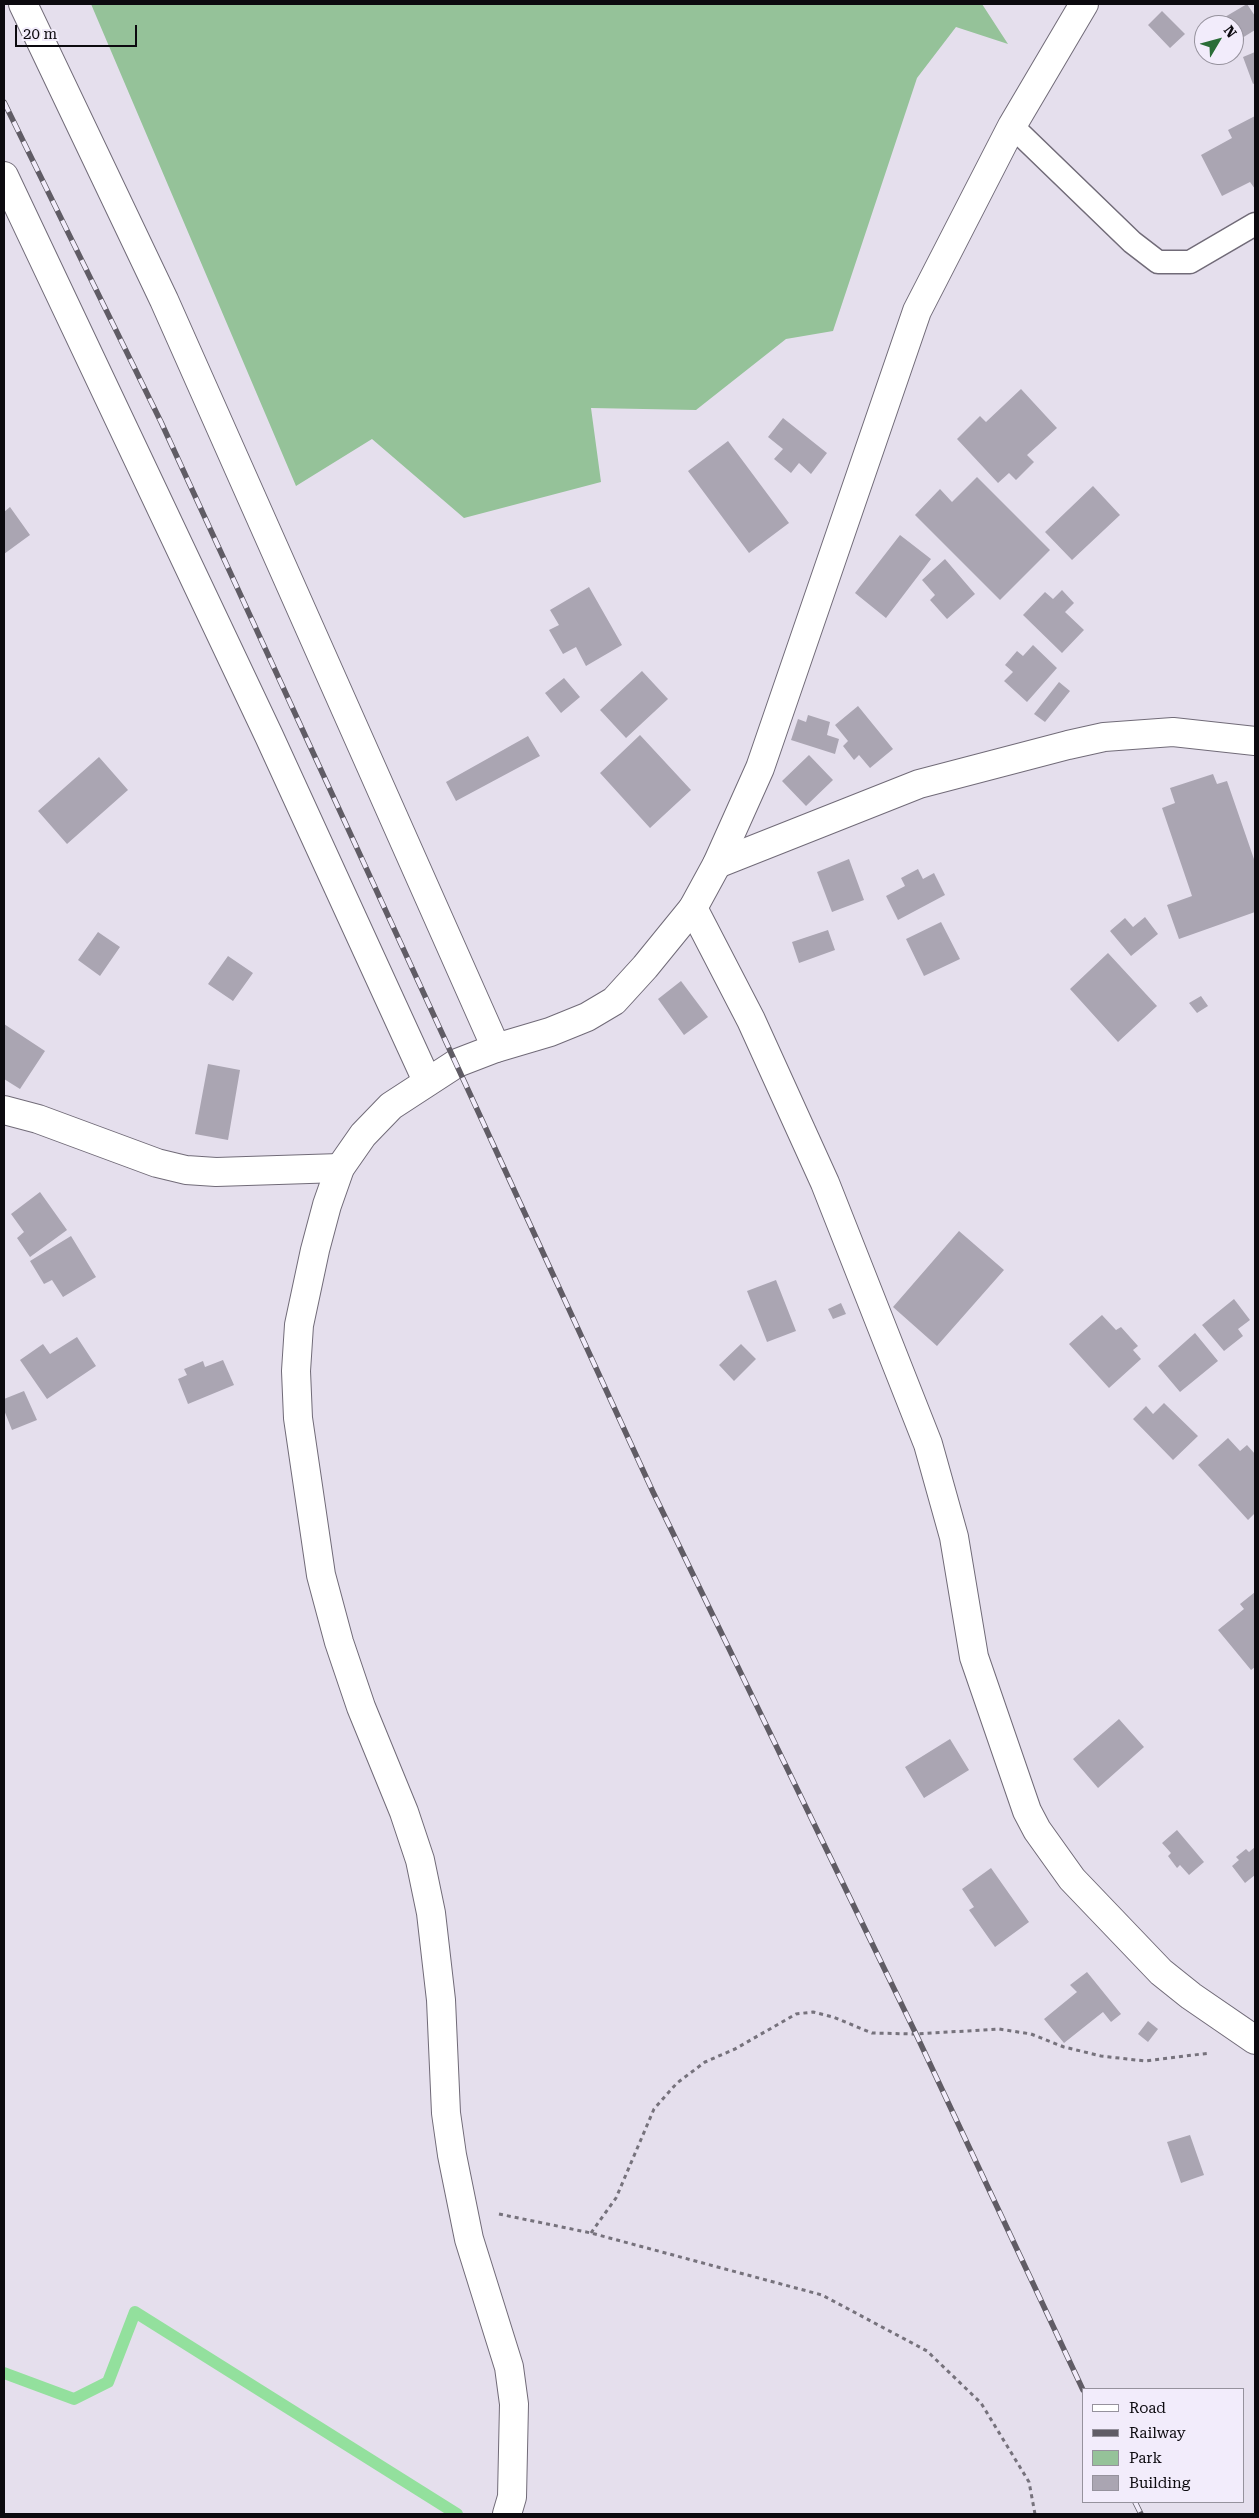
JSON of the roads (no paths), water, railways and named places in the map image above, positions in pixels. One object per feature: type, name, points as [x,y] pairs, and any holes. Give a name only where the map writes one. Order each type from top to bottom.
[{"type":"street","points":[[22,4],[164,300],[496,1048]]},
{"type":"street","points":[[508,2514],[512,2497],[513,2395],[509,2368],[482,2283],[462,2206],[446,2113],[441,2000],[430,1913],[420,1860],[404,1812],[361,1708],[339,1642],[321,1575],[298,1418],[296,1371],[299,1325],[327,1205],[340,1168],[364,1135],[391,1106],[457,1062],[550,1032],[587,1017],[614,1001],[645,967],[692,908],[717,864],[760,768],[917,311],[1012,126],[1084,4]]},
{"type":"street","points":[[4,176],[269,736],[427,1081]]},
{"type":"street","points":[[717,864],[920,784],[1077,743],[1104,737],[1173,732],[1255,741]]},
{"type":"street","points":[[692,908],[751,1020],[825,1183],[928,1444],[954,1537],[974,1658],[1027,1811],[1037,1830],[1072,1879],[1162,1972],[1191,1996],[1255,2040]]},
{"type":"street","points":[[4,1110],[38,1118],[157,1163],[186,1170],[216,1172],[340,1168]]},
{"type":"lane","points":[[1012,126],[1132,242],[1158,262],[1190,262],[1255,224]]},
{"type":"waterway","points":[[4,2373],[74,2399],[108,2382],[135,2312],[457,2514]]},
{"type":"railway","points":[[4,102],[161,422],[653,1492],[916,2034],[1082,2388]]},
{"type":"railway","points":[[1136,2503],[1141,2514]]}]
